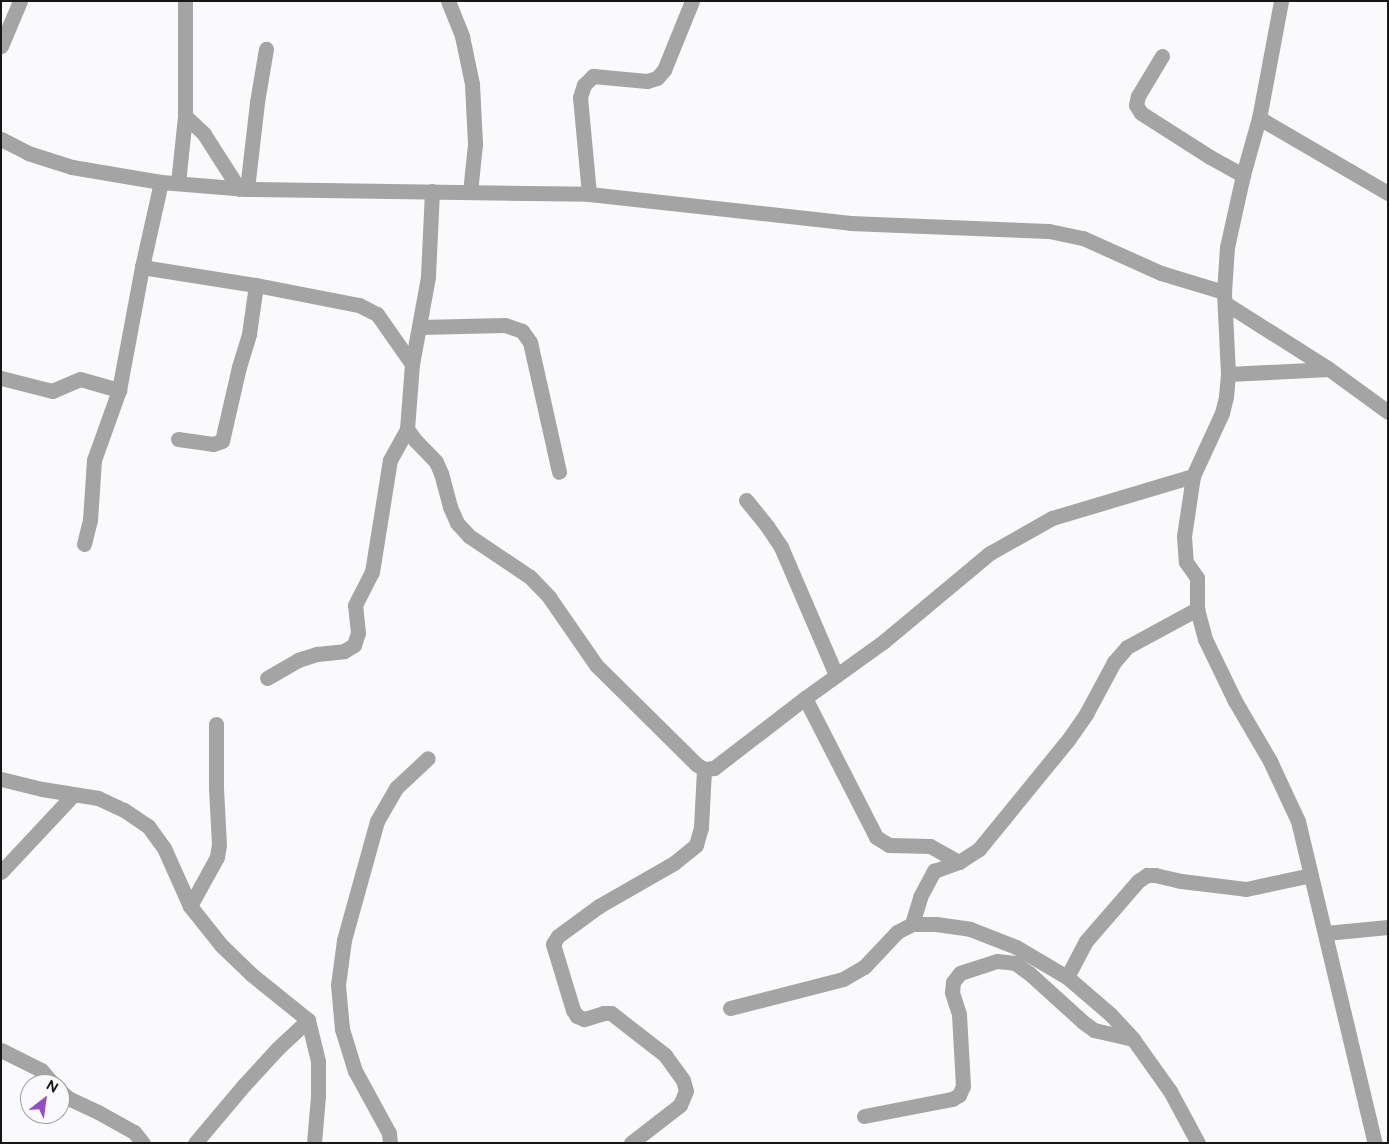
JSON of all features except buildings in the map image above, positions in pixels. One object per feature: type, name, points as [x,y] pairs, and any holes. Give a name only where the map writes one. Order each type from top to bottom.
[{"type":"street","points":[[1,46],[20,1]]},
{"type":"street","points":[[178,183],[186,116],[185,1]]},
{"type":"street","points":[[448,1],[462,36],[472,84],[475,144],[470,192]]},
{"type":"street","points":[[589,194],[580,97],[584,85],[594,76],[647,81],[657,78],[664,70],[692,1]]},
{"type":"street","points":[[1281,1],[1259,118],[1243,175],[1227,247],[1224,298],[1228,374],[1222,413],[1193,476],[1184,536],[1186,562],[1197,578],[1197,609],[1205,639],[1235,701],[1270,761],[1298,821],[1375,1143]]},
{"type":"street","points":[[243,189],[266,49]]},
{"type":"street","points":[[1162,56],[1138,96],[1136,105],[1141,113],[1210,157],[1243,175]]},
{"type":"street","points":[[186,116],[204,134],[243,189]]},
{"type":"street","points":[[1259,118],[1388,193]]},
{"type":"street","points":[[1,139],[28,153],[72,167],[161,182],[243,189],[589,194],[850,223],[1049,231],[1083,238],[1224,298],[1329,369],[1388,412]]},
{"type":"street","points":[[84,544],[90,520],[94,460],[119,390],[142,267],[161,182]]},
{"type":"street","points":[[267,678],[298,660],[317,654],[344,651],[354,645],[358,634],[355,605],[372,572],[390,460],[407,429],[412,364],[428,277],[432,191]]},
{"type":"street","points":[[142,267],[256,285],[359,305],[381,319],[412,364]]},
{"type":"street","points":[[178,439],[214,444],[222,441],[239,367],[250,334],[256,285]]},
{"type":"street","points":[[420,327],[505,325],[522,331],[530,342],[559,472]]},
{"type":"street","points":[[1228,374],[1329,369]]},
{"type":"street","points":[[1,378],[52,391],[80,379],[119,390]]},
{"type":"street","points":[[407,429],[436,462],[457,523],[469,536],[530,577],[549,596],[596,665],[696,764],[704,769],[714,768],[805,698],[883,642],[990,553],[1052,518],[1193,476]]},
{"type":"street","points":[[746,500],[781,547],[836,675]]},
{"type":"street","points":[[912,924],[920,897],[934,871],[959,862],[979,848],[1068,740],[1086,714],[1114,662],[1127,647],[1197,609]]},
{"type":"street","points":[[805,698],[876,837],[889,845],[930,846],[959,862]]},
{"type":"street","points":[[190,906],[217,857],[219,845],[216,788],[216,724]]},
{"type":"street","points":[[390,1143],[389,1133],[355,1071],[342,1029],[338,985],[344,940],[377,821],[397,787],[428,758]]},
{"type":"street","points":[[631,1143],[680,1105],[686,1091],[683,1080],[666,1055],[611,1014],[604,1013],[584,1019],[577,1016],[572,1010],[553,944],[558,936],[599,906],[674,863],[696,845],[702,827],[704,769]]},
{"type":"street","points":[[1,779],[73,795],[98,798],[124,810],[148,826],[164,848],[190,906],[221,945],[245,968],[308,1020],[318,1061],[318,1096],[314,1143]]},
{"type":"street","points":[[1,872],[73,795]]},
{"type":"street","points":[[1067,977],[1086,941],[1138,881],[1147,876],[1155,874],[1181,881],[1246,889],[1311,875]]},
{"type":"street","points":[[730,1008],[843,978],[864,967],[897,932],[912,924],[936,924],[970,929],[1016,947],[1067,977],[1110,1014],[1133,1039],[1170,1091],[1198,1143]]},
{"type":"street","points":[[1326,933],[1388,927]]},
{"type":"street","points":[[864,1116],[952,1099],[959,1095],[962,1086],[959,1014],[952,992],[953,982],[960,973],[998,961],[1015,963],[1029,973],[1094,1030],[1133,1039]]},
{"type":"street","points":[[196,1143],[256,1072],[308,1020]]},
{"type":"street","points":[[1,1050],[42,1070],[45,1074]]},
{"type":"street","points":[[70,1099],[134,1132],[143,1143]]}]
